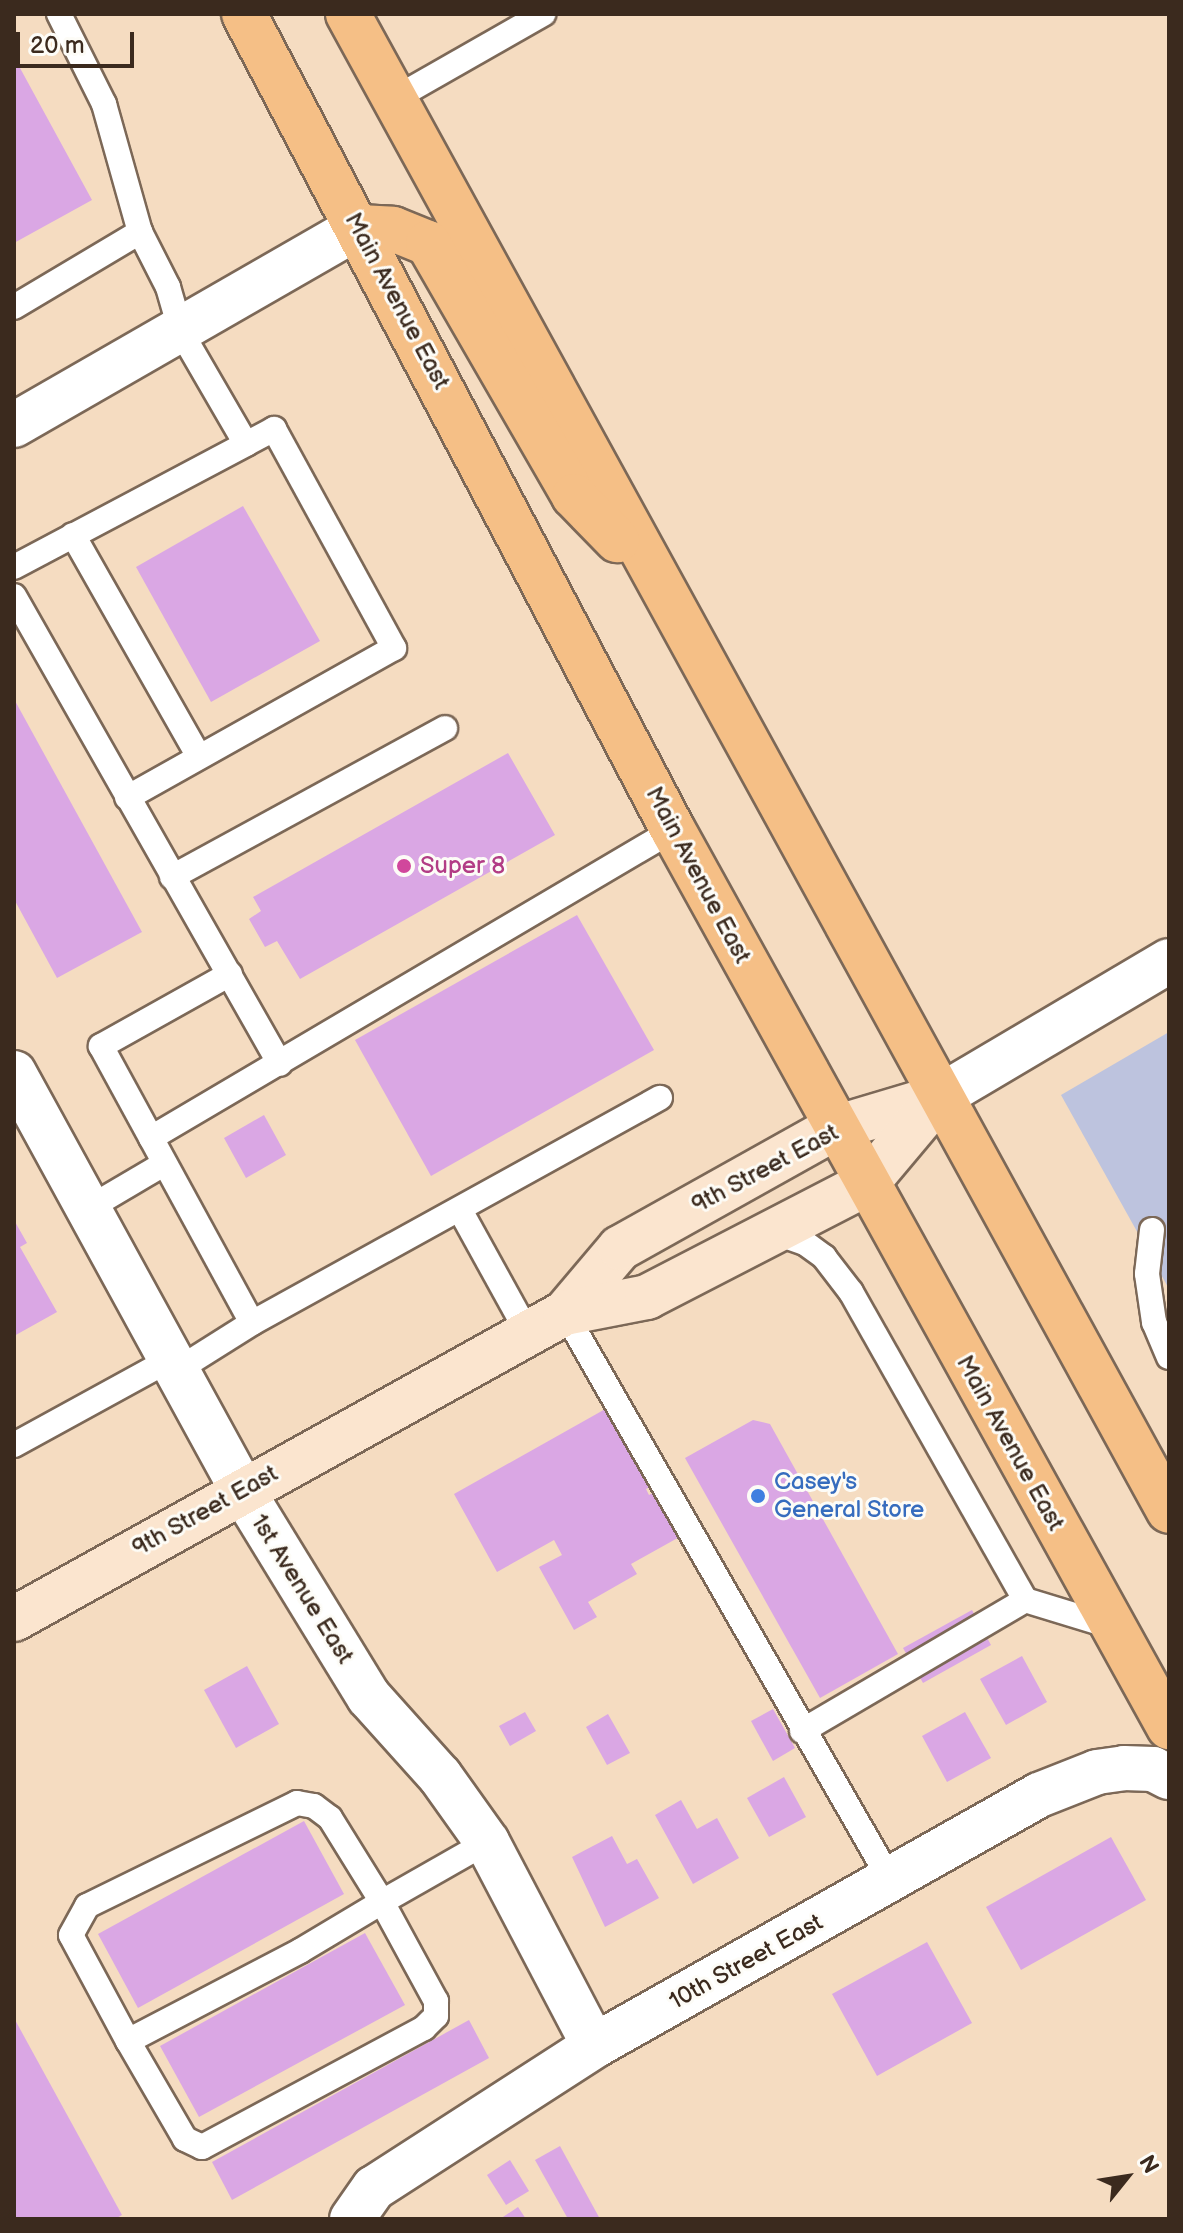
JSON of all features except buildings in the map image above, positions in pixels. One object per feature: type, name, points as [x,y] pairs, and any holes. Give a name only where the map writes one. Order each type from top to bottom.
[{"type":"main road","name":"Main Avenue East","points":[[244,14],[359,227],[673,830],[835,1128],[1169,1727]]},
{"type":"main road","points":[[348,14],[939,1097],[1169,1511]]},
{"type":"main road","points":[[359,227],[393,229],[428,243],[574,496],[657,581]]},
{"type":"main road","name":"9th Street East","points":[[565,1313],[620,1248],[835,1128],[939,1097]]},
{"type":"main road","name":"9th Street East","points":[[14,1619],[565,1313],[647,1297],[866,1184],[939,1097]]},
{"type":"street","points":[[14,425],[181,332],[359,227]]},
{"type":"street","points":[[939,1097],[1169,961]]},
{"type":"street","name":"1st Avenue East","points":[[14,1073],[176,1363],[242,1490],[369,1697],[440,1776],[487,1842],[594,2046]]},
{"type":"street","name":"10th Street East","points":[[352,2219],[374,2188],[594,2046],[1039,1795],[1097,1772],[1153,1769],[1169,1777]]},
{"type":"lane","points":[[59,14],[104,104],[140,232],[168,287],[181,332],[246,444]]},
{"type":"lane","points":[[394,99],[543,14]]},
{"type":"lane","points":[[14,307],[140,232]]},
{"type":"lane","points":[[14,567],[274,429],[394,648],[127,798]]},
{"type":"lane","points":[[73,535],[199,757]]},
{"type":"lane","points":[[14,596],[280,1064]]},
{"type":"lane","points":[[172,877],[445,728]]},
{"type":"lane","points":[[151,1138],[673,830]]},
{"type":"lane","points":[[230,974],[101,1046],[151,1138],[162,1165],[252,1323]]},
{"type":"lane","points":[[14,1445],[252,1323],[660,1098]]},
{"type":"lane","points":[[89,1208],[162,1165]]},
{"type":"lane","points":[[460,1210],[528,1333]]},
{"type":"lane","points":[[1152,1230],[1147,1274],[1154,1322],[1169,1357]]},
{"type":"lane","points":[[773,1232],[824,1257],[851,1292],[1025,1600],[1113,1627]]},
{"type":"lane","points":[[1147,1274],[1169,1261]]},
{"type":"lane","points":[[565,1313],[802,1731],[891,1881]]},
{"type":"lane","points":[[802,1731],[1025,1600]]},
{"type":"lane","points":[[297,1803],[314,1806],[330,1818],[382,1902],[436,2001],[436,2016],[424,2028],[202,2147],[185,2139],[128,2041],[71,1935],[87,1906],[297,1803]]},
{"type":"lane","points":[[128,2041],[300,1951],[487,1842]]},
{"type":"shaded area","points":[[1169,1032],[1169,1289],[1061,1095]]},
{"type":"place","name":"Super 8","points":[[404,866]]},
{"type":"place","name":"Casey's General Store","points":[[758,1496]]}]
